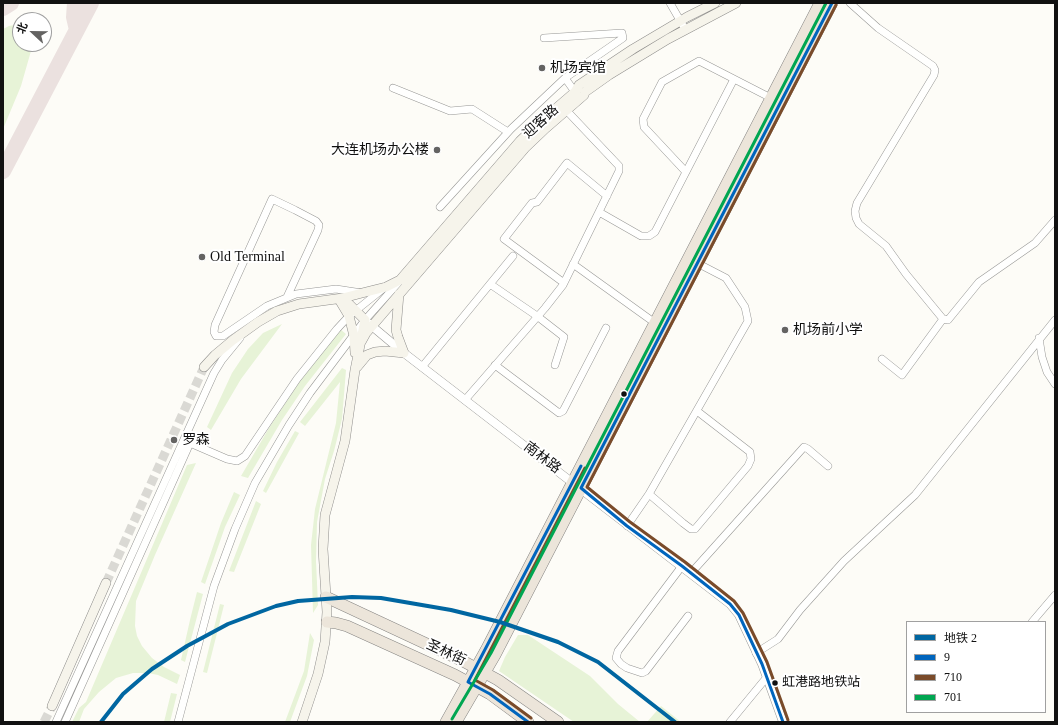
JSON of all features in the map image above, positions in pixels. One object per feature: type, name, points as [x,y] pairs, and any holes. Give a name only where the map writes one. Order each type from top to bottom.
[{"type":"highway","points":[[446,722],[480,670],[577,485],[697,263],[832,3]]},
{"type":"highway","points":[[577,485],[655,323],[818,5]]},
{"type":"highway","name":"圣林街","points":[[326,597],[480,670],[498,680],[558,722]]},
{"type":"highway","name":"圣林街","points":[[326,622],[348,626],[455,675],[490,694],[528,722]]},
{"type":"highway","points":[[456,722],[472,684]]},
{"type":"main road","name":"迎客路","points":[[369,323],[399,294],[533,140],[584,95],[585,92],[715,3]]},
{"type":"main road","name":"迎客路","points":[[400,280],[520,141],[575,92],[579,85],[605,67],[682,25],[736,3]]},
{"type":"main road","points":[[204,367],[219,352],[249,329],[277,311],[309,302],[340,298],[386,287],[400,280]]},
{"type":"main road","points":[[355,370],[367,355],[375,352],[385,351],[404,353],[396,330],[399,294]]},
{"type":"main road","points":[[340,298],[352,313],[369,323],[357,339]]},
{"type":"main road","points":[[302,722],[318,674],[325,642],[326,597],[323,549],[325,515],[344,441],[355,370],[357,339],[352,313]]},
{"type":"main road","points":[[52,706],[106,583]]},
{"type":"street","points":[[670,3],[682,25]]},
{"type":"street","points":[[850,3],[878,28],[933,66],[935,70],[857,203],[855,211],[859,224],[886,246],[930,305],[943,319],[948,320],[979,282],[1035,243],[1055,220]]},
{"type":"street","points":[[440,207],[508,132],[565,78],[624,38],[622,33],[544,38]]},
{"type":"street","points":[[686,172],[644,127],[643,119],[662,82],[699,61],[771,98]]},
{"type":"street","points":[[565,78],[575,92]]},
{"type":"street","points":[[599,212],[641,236],[649,236],[655,232],[734,79]]},
{"type":"street","points":[[393,88],[450,111],[472,109],[508,132]]},
{"type":"street","points":[[465,400],[538,316],[564,283],[619,171],[619,166],[566,110]]},
{"type":"street","points":[[564,283],[504,239],[532,203],[537,202],[567,163],[607,196]]},
{"type":"street","points":[[287,297],[319,225],[316,221],[272,199],[215,325],[215,334],[218,336],[223,336],[267,306],[296,294],[336,289],[362,293]]},
{"type":"street","points":[[422,367],[513,256]]},
{"type":"street","points":[[627,526],[649,494],[748,321],[745,307],[726,278],[697,263]]},
{"type":"street","points":[[573,264],[655,323]]},
{"type":"street","points":[[369,323],[400,280]]},
{"type":"street","points":[[490,284],[538,316],[564,337],[555,365]]},
{"type":"street","points":[[65,722],[190,443],[226,459],[237,461],[245,456],[297,379],[337,329],[352,313],[386,287]]},
{"type":"street","points":[[882,359],[902,375],[943,319]]},
{"type":"street","points":[[756,653],[778,639],[800,610],[844,561],[915,495],[1039,338],[1055,320]]},
{"type":"street","name":"南林路","points":[[369,323],[404,353],[730,604],[739,615],[767,678],[783,722]]},
{"type":"street","points":[[495,365],[559,413],[563,411],[606,328]]},
{"type":"street","points":[[56,722],[214,373],[222,360],[249,329]]},
{"type":"street","points":[[1039,338],[1042,358],[1047,372],[1055,384]]},
{"type":"street","points":[[178,722],[214,586],[235,529],[256,483],[289,425],[306,400],[357,339]]},
{"type":"street","points":[[649,494],[683,523],[692,529],[695,529],[748,466],[751,459],[750,452],[697,411]]},
{"type":"street","points":[[691,574],[804,447],[808,448],[828,466]]},
{"type":"street","points":[[682,566],[618,651],[616,658],[627,668],[642,673],[646,671],[688,616]]},
{"type":"street","points":[[1033,621],[1055,595]]},
{"type":"street","points":[[730,722],[767,678]]},
{"type":"green space","points":[[12,25],[12,52],[31,52],[21,86],[3,129],[3,29]]},
{"type":"green space","points":[[282,324],[241,379],[211,430],[207,427],[232,373],[248,349],[263,333]]},
{"type":"green space","points":[[340,329],[346,334],[305,386],[282,420],[248,478],[241,476],[269,428],[304,375]]},
{"type":"green space","points":[[342,368],[346,370],[342,419],[325,479],[317,522],[316,561],[318,605],[313,613],[311,545],[315,509],[336,423],[340,382],[305,426],[300,422]]},
{"type":"green space","points":[[295,431],[299,433],[266,493],[263,491],[277,462]]},
{"type":"green space","points":[[196,463],[136,601],[135,626],[137,636],[142,646],[152,658],[164,667],[180,675],[177,684],[158,675],[148,673],[133,673],[116,678],[99,692],[84,709],[79,722],[72,722],[79,708],[86,702],[187,465]]},
{"type":"green space","points":[[234,492],[240,495],[225,527],[205,584],[201,582],[221,523]]},
{"type":"green space","points":[[256,501],[261,504],[234,572],[229,571]]},
{"type":"green space","points":[[197,592],[203,594],[185,662],[181,660]]},
{"type":"green space","points":[[220,604],[224,605],[207,673],[203,672]]},
{"type":"green space","points":[[310,633],[314,640],[307,676],[290,722],[285,722],[304,671]]},
{"type":"green space","points":[[518,635],[528,635],[590,676],[618,704],[640,722],[574,722],[499,671],[505,657]]},
{"type":"green space","points":[[171,693],[177,694],[170,722],[164,722]]},
{"type":"green space","points":[[661,706],[681,722],[647,722]]},
{"type":"taxiway","points":[[3,8],[11,3]]},
{"type":"taxiway","points":[[75,3],[74,17],[77,30]]},
{"type":"taxiway","points":[[3,171],[91,3]]},
{"type":"tunnel","points":[[106,583],[204,367]]},
{"type":"tunnel","points":[[44,722],[52,706]]},
{"type":"metro line","name":"2","points":[[101,722],[123,694],[152,669],[187,646],[228,624],[276,606],[298,601],[352,597],[381,598],[451,610],[500,622],[558,642],[598,662],[675,722]]},
{"type":"transit line","name":"701","points":[[452,719],[491,653],[826,3]]},
{"type":"transit line","name":"9","points":[[783,722],[762,664],[739,615],[730,604],[682,566],[627,526],[581,488],[832,3]]},
{"type":"transit line","name":"710","points":[[788,720],[767,662],[743,613],[734,601],[685,562],[630,522],[587,487],[836,5]]},
{"type":"transit line","name":"9","points":[[528,722],[490,694],[468,682],[581,466]]},
{"type":"transit line","name":"710","points":[[531,718],[493,690],[475,680],[585,468]]},
{"type":"place","name":"机场宾馆","points":[[542,68]]},
{"type":"place","name":"大连机场办公楼","points":[[437,150]]},
{"type":"place","name":"Old Terminal","points":[[202,257]]},
{"type":"place","name":"机场前小学","points":[[785,330]]},
{"type":"place","name":"罗森","points":[[174,440]]},
{"type":"place","name":"虹港路地铁站","points":[[775,683]]}]
